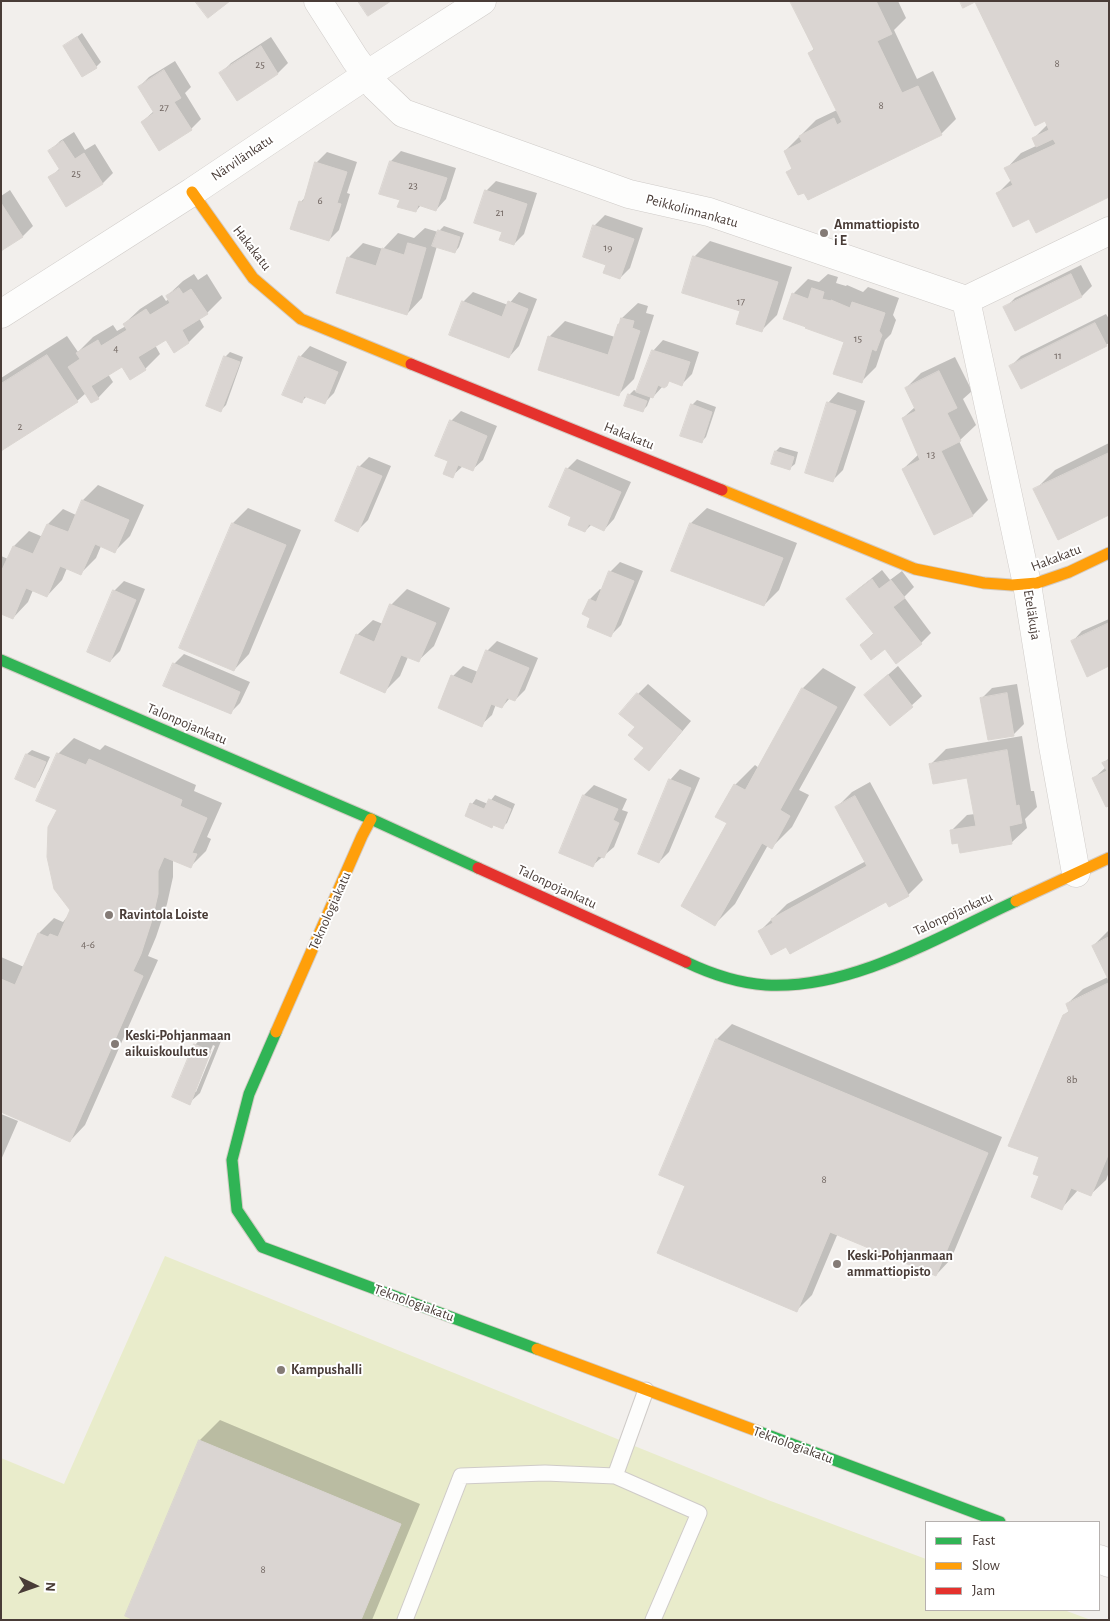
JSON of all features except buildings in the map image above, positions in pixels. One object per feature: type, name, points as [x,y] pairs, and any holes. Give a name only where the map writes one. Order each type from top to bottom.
[{"type":"street","name":"Peikkolinnankatu","points":[[318,1],[376,88],[403,113],[629,194],[709,212],[966,300]]},
{"type":"street","name":"Närvilänkatu","points":[[1,314],[192,192],[368,74],[482,1]]},
{"type":"street","name":"Hakakatu","points":[[192,192],[253,278],[301,319],[915,569],[999,585],[1027,584],[1054,578],[1109,553]]},
{"type":"street","points":[[966,300],[1109,231]]},
{"type":"street","name":"Eteläkuja","points":[[966,300],[1027,584],[1076,873]]},
{"type":"street","name":"Talonpojankatu","points":[[1,660],[372,819],[702,970],[743,982],[773,985],[806,983],[849,974],[909,951],[1109,858]]},
{"type":"street","name":"Teknologiakatu","points":[[372,819],[249,1094],[232,1160],[236,1210],[262,1247],[997,1521]]},
{"type":"lane","points":[[614,1476],[646,1390]]},
{"type":"lane","points":[[405,1620],[461,1476],[545,1472],[614,1476],[699,1513],[653,1620]]},
{"type":"green space","name":"Kampushalli","points":[[165,1256],[768,1500],[925,1559],[925,1611],[1067,1611],[1091,1620],[1,1620],[1,1458],[64,1484]]},
{"type":"traffic: fast","points":[[1,660],[371,819],[478,868]]},
{"type":"traffic: fast","points":[[686,962],[725,977],[756,984],[798,984],[831,979],[895,958],[1016,901]]},
{"type":"traffic: fast","points":[[276,1032],[249,1094],[232,1160],[237,1210],[262,1247],[537,1349]]},
{"type":"traffic: fast","points":[[757,1431],[997,1521]]},
{"type":"traffic: slow","points":[[192,192],[253,278],[301,319],[411,364]]},
{"type":"traffic: slow","points":[[722,490],[915,569],[984,583],[1012,585],[1037,583],[1069,572],[1109,553]]},
{"type":"traffic: slow","points":[[276,1032],[371,819]]},
{"type":"traffic: slow","points":[[1016,901],[1109,858]]},
{"type":"traffic: slow","points":[[537,1349],[757,1431]]},
{"type":"traffic: jam","points":[[411,364],[722,490]]},
{"type":"traffic: jam","points":[[478,868],[686,962]]},
{"type":"place","name":"Ammattiopisto i E","points":[[824,233]]},
{"type":"place","name":"Ravintola Loiste","points":[[109,915]]},
{"type":"place","name":"Keski-Pohjanmaan aikuiskoulutus","points":[[115,1044]]},
{"type":"place","name":"Keski-Pohjanmaan ammattiopisto","points":[[837,1264]]},
{"type":"place","name":"Kampushalli","points":[[281,1370]]}]
